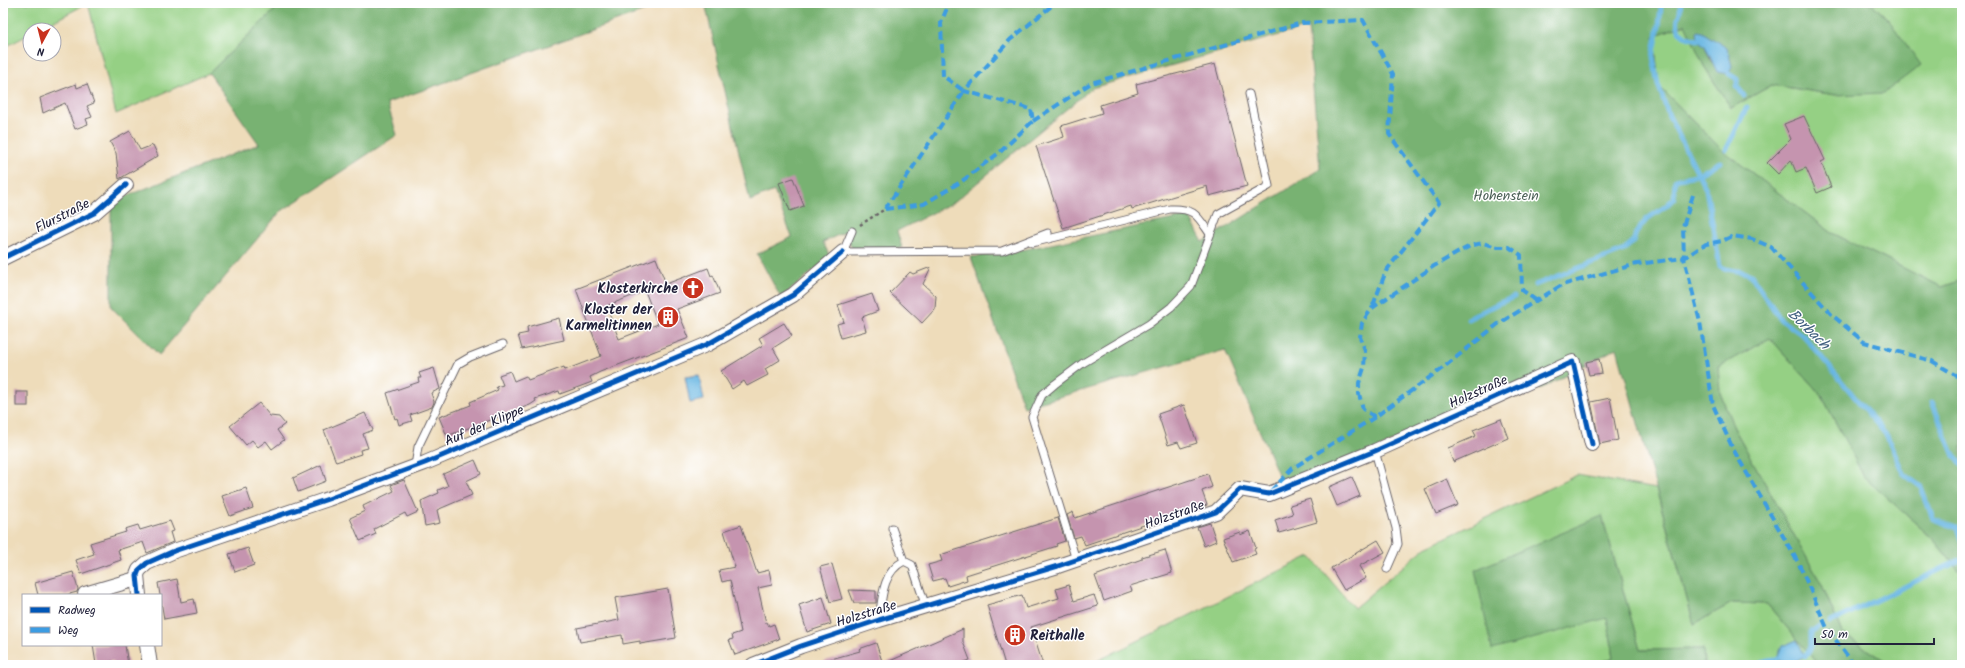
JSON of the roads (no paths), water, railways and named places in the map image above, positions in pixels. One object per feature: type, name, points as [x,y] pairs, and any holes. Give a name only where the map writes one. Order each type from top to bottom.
[{"type":"street","name":"Flurstraße","points":[[3,258],[94,213],[126,185]]},
{"type":"street","name":"Auf der Klippe","points":[[136,579],[142,566],[167,554],[415,466],[708,344],[793,295],[843,252]]},
{"type":"street","name":"Holzstraße","points":[[753,665],[802,646],[879,620],[926,607],[1076,560],[1216,512],[1240,489],[1269,494],[1375,451],[1573,362],[1592,444]]},
{"type":"street","points":[[85,594],[136,579],[139,594]]},
{"type":"street","points":[[147,646],[150,665]]},
{"type":"lane","points":[[1076,560],[1032,417],[1042,395],[1055,384],[1083,363],[1149,324],[1171,307],[1190,286],[1218,214],[1268,186],[1249,94]]},
{"type":"lane","points":[[852,231],[843,252],[1002,251],[1170,209],[1184,208],[1196,213],[1210,234]]},
{"type":"lane","points":[[1002,251],[1048,233]]},
{"type":"lane","points":[[415,466],[418,447],[458,364],[470,357],[503,344]]},
{"type":"lane","points":[[1375,451],[1396,528],[1398,544],[1387,569]]},
{"type":"lane","points":[[892,528],[904,561],[912,565],[926,607]]},
{"type":"lane","points":[[879,620],[882,598],[887,580],[892,570],[904,561]]},
{"type":"water","points":[[1697,31],[1702,32],[1727,48],[1732,66],[1729,74],[1717,72],[1705,46],[1698,40]]},
{"type":"water","points":[[699,375],[704,400],[690,403],[685,377]]},
{"type":"water","points":[[1797,640],[1805,656],[1788,665],[1777,659],[1782,646]]},
{"type":"waterway","name":"Borbach","points":[[1660,3],[1661,8],[1659,26],[1653,57],[1658,84],[1669,116],[1706,189],[1720,266],[1728,270],[1744,272],[1751,275],[1781,320],[1804,336],[1887,436],[1903,473],[1921,487],[1933,519],[1957,528],[1962,543]]},
{"type":"waterway","points":[[1680,3],[1681,7],[1677,22],[1679,31],[1687,37],[1698,40]]},
{"type":"waterway","points":[[1729,74],[1737,79],[1737,86],[1744,96]]},
{"type":"waterway","points":[[1726,150],[1747,107]]},
{"type":"waterway","points":[[1535,285],[1622,251],[1633,242],[1636,233],[1647,219],[1666,206],[1674,198],[1675,180],[1699,174],[1720,162]]},
{"type":"waterway","points":[[1468,319],[1514,297]]},
{"type":"waterway","points":[[1932,402],[1954,456],[1962,465]]},
{"type":"waterway","points":[[1831,622],[1962,559]]},
{"type":"waterway","points":[[1805,656],[1811,647],[1811,632],[1818,627]]},
{"type":"waterway","points":[[1759,665],[1768,660],[1777,659]]},
{"type":"place","name":"Klosterkirche","points":[[693,288]]},
{"type":"place","name":"Kloster der Karmelitinnen","points":[[668,317]]},
{"type":"place","name":"Reithalle","points":[[1015,635]]},
{"type":"park label","name":"Hohenstein","points":[[1506,195]]}]
